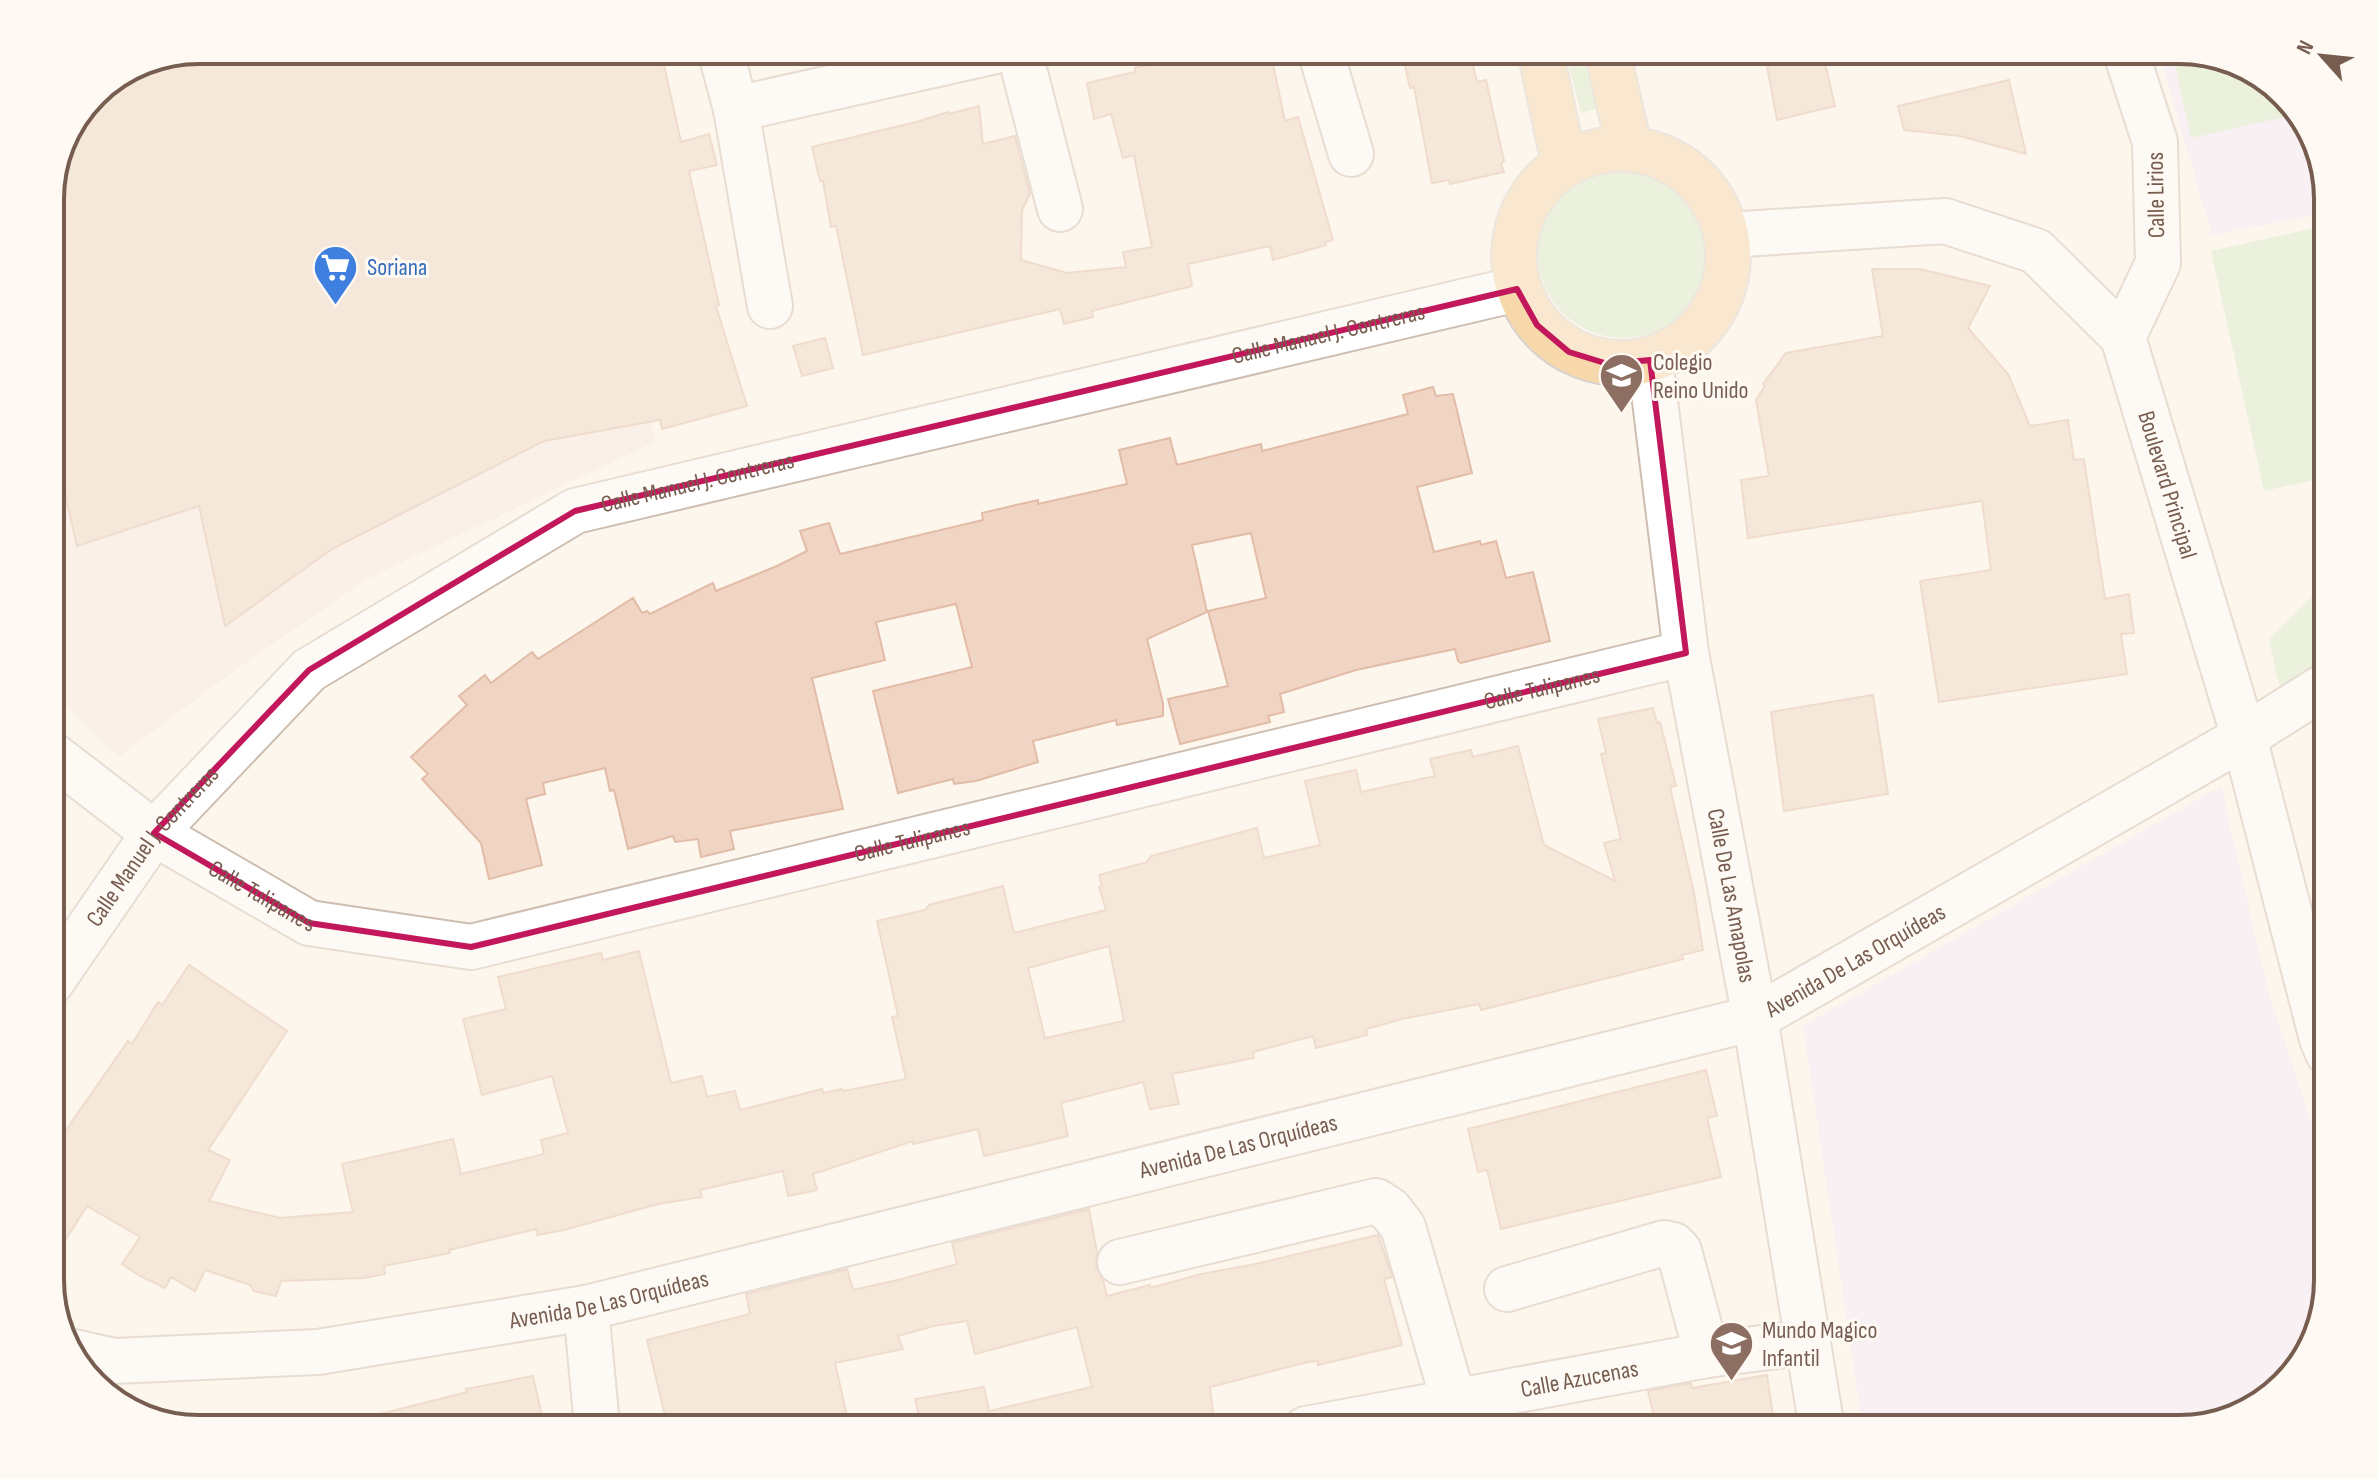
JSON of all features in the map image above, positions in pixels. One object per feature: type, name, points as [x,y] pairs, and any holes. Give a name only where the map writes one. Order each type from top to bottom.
[{"type":"main road","points":[[1543,64],[1564,163]]},
{"type":"main road","points":[[1610,64],[1629,147]]},
{"type":"main road","points":[[1629,147],[1675,161],[1709,192],[1728,235],[1728,276],[1713,313],[1686,343],[1650,360],[1608,364],[1569,352],[1537,325],[1517,289],[1512,253],[1519,218],[1537,187],[1564,163],[1595,150],[1629,147]]},
{"type":"street","points":[[724,64],[736,109],[770,306]]},
{"type":"street","points":[[736,109],[937,64]]},
{"type":"street","points":[[1023,64],[1060,209]]},
{"type":"street","points":[[1324,64],[1351,154]]},
{"type":"street","name":"Calle Lirios","points":[[2123,337],[2158,263],[2155,142],[2130,64]]},
{"type":"street","name":"Boulevard Principal","points":[[1728,235],[1945,221],[2036,251],[2123,337],[2244,737],[2314,998]]},
{"type":"street","name":"Calle Manuel J. Contreras","points":[[64,964],[154,833],[309,670],[575,511],[1517,289]]},
{"type":"street","name":"Calle De Las Amapolas","points":[[1650,360],[1686,653],[1755,1018],[1820,1415]]},
{"type":"street","name":"Calle Tulipanes","points":[[64,764],[154,833],[309,923],[471,947],[1686,653]]},
{"type":"street","name":"Avenida De Las Orquídeas","points":[[87,1355],[114,1361],[318,1352],[586,1308],[1755,1018],[2244,737],[2314,693]]},
{"type":"street","points":[[1120,1262],[1376,1201],[1390,1210],[1403,1227],[1454,1402]]},
{"type":"street","points":[[1507,1289],[1664,1243],[1673,1245],[1679,1251],[1707,1355]]},
{"type":"street","points":[[586,1308],[596,1415]]},
{"type":"street","name":"Calle Azucenas","points":[[1383,1415],[1707,1355],[1808,1342]]},
{"type":"highlighted area","points":[[1517,289],[1537,325],[1569,352],[1608,364],[1650,360],[1686,653],[471,947],[309,923],[154,833],[309,670],[575,511]]},
{"type":"shaded area","points":[[2162,64],[2197,65],[2231,74],[2246,82],[2280,110],[2300,139],[2307,156],[2314,190],[2314,216],[2212,235]]},
{"type":"shaded area","points":[[64,195],[650,422],[657,441],[367,579],[118,757],[64,703]]},
{"type":"shaded area","points":[[2221,786],[2267,987],[2314,1127],[2313,1298],[2304,1332],[2286,1362],[2246,1397],[2231,1405],[2197,1414],[1861,1415],[1803,1026]]},
{"type":"green space","points":[[1569,64],[1589,64],[1600,108],[1581,113]]},
{"type":"green space","points":[[2175,64],[2197,65],[2231,74],[2268,98],[2285,117],[2191,138]]},
{"type":"green space","points":[[1623,168],[1656,174],[1683,193],[1702,220],[1708,253],[1702,286],[1683,313],[1656,332],[1623,338],[1590,332],[1563,313],[1544,286],[1538,253],[1544,220],[1563,193],[1590,174]]},
{"type":"green space","points":[[2314,228],[2314,480],[2264,491],[2211,251]]},
{"type":"green space","points":[[2314,594],[2314,683],[2286,700],[2277,677],[2269,639]]},
{"type":"building","name":"Soriana","points":[[199,64],[664,64],[681,142],[709,134],[717,165],[689,171],[719,305],[716,306],[747,406],[662,429],[660,420],[544,441],[332,549],[225,626],[199,506],[77,546],[64,489],[64,190],[74,147],[87,124],[124,87],[147,74]]},
{"type":"building","points":[[1152,64],[1273,64],[1285,121],[1298,117],[1333,240],[1325,242],[1326,245],[1273,260],[1270,246],[1188,264],[1192,286],[1092,311],[1093,317],[1064,324],[1060,309],[863,355],[836,226],[831,227],[823,181],[820,181],[812,147],[979,106],[983,144],[1015,136],[1030,194],[1022,210],[1021,260],[1067,273],[1126,267],[1123,252],[1152,247],[1134,155],[1123,158],[1111,114],[1094,119],[1087,83],[1135,72],[1135,68]]},
{"type":"building","points":[[1405,64],[1472,64],[1477,82],[1486,80],[1504,172],[1450,184],[1449,180],[1432,183],[1414,87],[1410,88]]},
{"type":"building","points":[[1767,64],[1825,64],[1835,106],[1777,120]]},
{"type":"building","points":[[2009,80],[2026,154],[1960,136],[1904,130],[1898,106]]},
{"type":"building","points":[[1872,269],[1920,269],[1990,286],[1968,328],[2008,374],[2030,426],[2068,420],[2074,460],[2084,459],[2105,599],[2129,594],[2134,633],[2121,634],[2127,674],[1939,702],[1920,581],[1991,570],[1982,501],[1748,538],[1741,480],[1769,476],[1756,400],[1765,386],[1763,384],[1786,353],[1883,336]]},
{"type":"building","points":[[825,338],[833,368],[802,376],[793,346]]},
{"type":"building","points":[[1433,387],[1436,396],[1453,394],[1472,473],[1417,487],[1434,552],[1480,541],[1481,545],[1496,541],[1506,578],[1533,572],[1550,641],[1461,663],[1455,649],[1356,670],[1280,694],[1284,712],[1268,716],[1270,722],[1180,744],[1168,699],[1228,686],[1208,611],[1266,598],[1251,533],[1192,545],[1207,612],[1147,639],[1163,703],[1163,716],[1117,725],[1116,720],[1033,741],[1038,762],[976,781],[954,784],[953,779],[898,793],[873,691],[972,667],[956,604],[876,622],[885,660],[812,678],[843,809],[730,831],[734,849],[701,857],[698,839],[675,842],[673,836],[628,849],[614,790],[610,791],[605,768],[543,783],[545,794],[526,799],[542,865],[489,879],[481,843],[422,779],[428,774],[411,757],[467,705],[459,696],[485,675],[491,683],[532,652],[538,659],[633,598],[642,613],[647,611],[650,614],[713,583],[716,591],[777,566],[807,551],[800,531],[829,523],[840,554],[983,520],[982,513],[1127,484],[1119,450],[1170,438],[1177,465],[1261,444],[1262,451],[1408,414],[1403,395]]},
{"type":"building","points":[[1873,695],[1888,794],[1784,811],[1771,712]]},
{"type":"building","points":[[1653,708],[1657,723],[1660,722],[1676,786],[1670,787],[1694,893],[1703,950],[1682,955],[1683,959],[1481,1010],[1479,1004],[1402,1019],[1366,1029],[1367,1035],[1316,1048],[1313,1036],[1253,1052],[1254,1058],[1172,1074],[1179,1104],[1150,1109],[1143,1082],[1061,1103],[1068,1136],[1027,1146],[984,1156],[978,1129],[913,1144],[913,1141],[813,1174],[817,1190],[788,1196],[783,1171],[700,1190],[702,1197],[658,1204],[564,1230],[537,1235],[536,1229],[449,1250],[450,1253],[384,1266],[385,1274],[364,1278],[281,1281],[276,1296],[254,1291],[250,1285],[205,1270],[195,1291],[171,1277],[165,1288],[122,1264],[140,1237],[87,1206],[64,1242],[64,1133],[128,1041],[132,1044],[158,1002],[162,1005],[189,965],[287,1031],[208,1150],[230,1160],[209,1201],[280,1218],[353,1212],[342,1164],[453,1139],[461,1174],[544,1154],[541,1140],[568,1133],[552,1076],[482,1095],[463,1019],[506,1009],[498,977],[601,953],[603,960],[639,951],[671,1083],[702,1076],[707,1097],[735,1091],[740,1110],[822,1089],[823,1093],[843,1091],[906,1079],[892,1017],[898,1016],[877,921],[1003,886],[1014,933],[1106,910],[1099,875],[1147,862],[1151,856],[1257,828],[1264,858],[1320,845],[1305,781],[1356,770],[1361,792],[1435,776],[1430,759],[1471,750],[1473,757],[1518,746],[1544,845],[1615,881],[1604,843],[1621,839],[1601,754],[1606,753],[1598,719]],"holes":[[[1109,946],[1124,1021],[1045,1038],[1028,968]]]},
{"type":"building","points":[[1706,1070],[1717,1116],[1707,1118],[1721,1177],[1501,1229],[1487,1170],[1478,1172],[1468,1129]]},
{"type":"building","points":[[1089,1209],[1097,1253],[1096,1267],[1107,1296],[1378,1235],[1392,1277],[1384,1279],[1402,1345],[1318,1365],[1318,1361],[1308,1362],[1210,1387],[1213,1415],[919,1415],[915,1399],[984,1387],[989,1411],[1092,1387],[1077,1327],[975,1354],[967,1321],[898,1336],[903,1349],[835,1363],[847,1415],[665,1415],[647,1340],[750,1314],[746,1294],[847,1269],[853,1290],[957,1264],[952,1243]]},
{"type":"building","points":[[1767,1375],[1773,1415],[1654,1415],[1648,1391],[1691,1383],[1692,1388]]},
{"type":"building","points":[[533,1376],[542,1415],[376,1415],[467,1392],[466,1389]]},
{"type":"place","name":"Soriana","points":[[336,306]]},
{"type":"place","name":"Colegio Reino Unido","points":[[1622,415]]},
{"type":"place","name":"Mundo Magico Infantil","points":[[1731,1383]]}]
